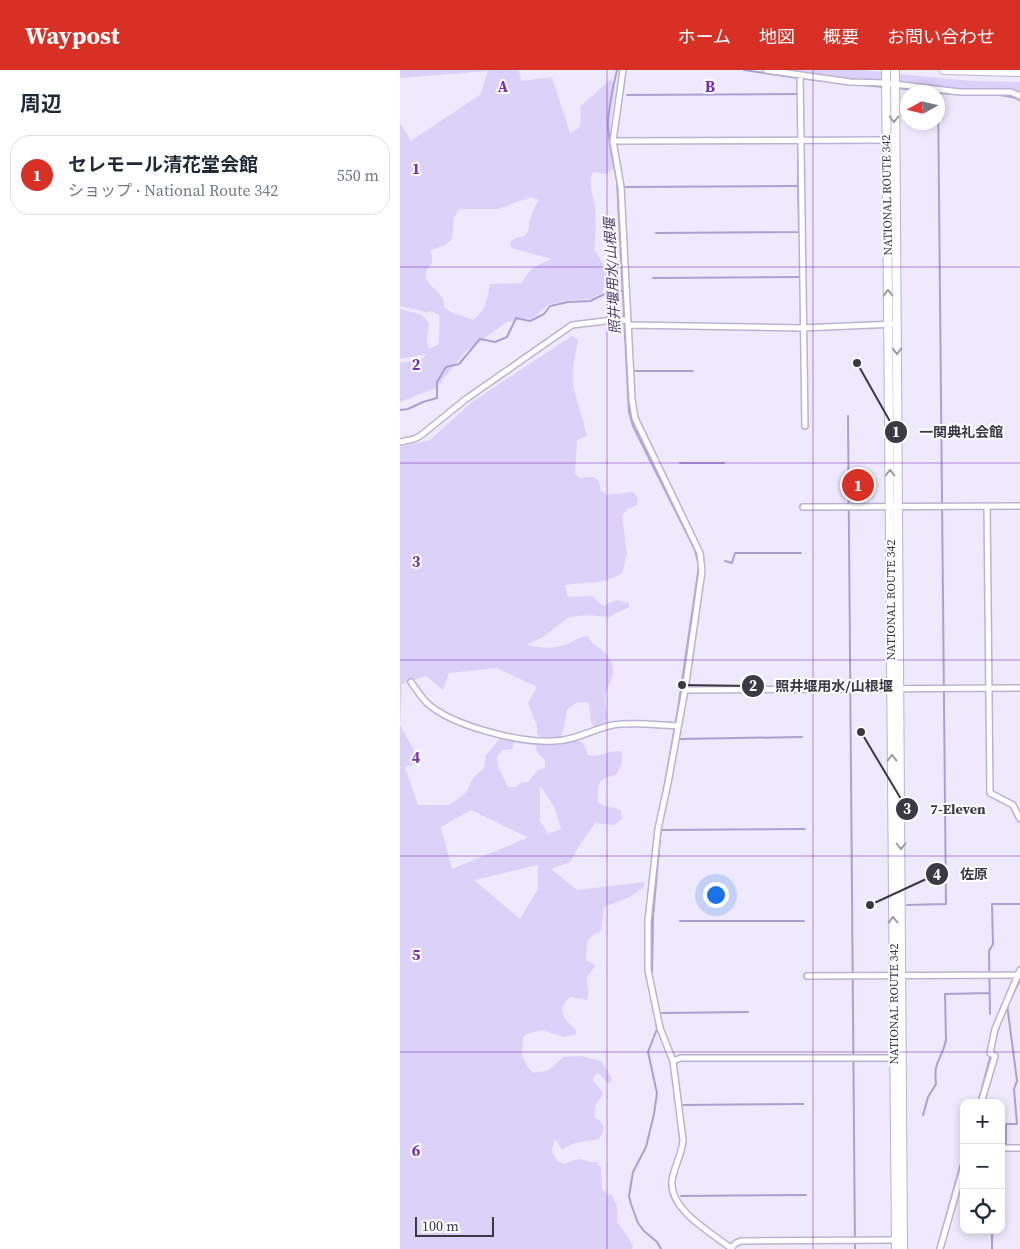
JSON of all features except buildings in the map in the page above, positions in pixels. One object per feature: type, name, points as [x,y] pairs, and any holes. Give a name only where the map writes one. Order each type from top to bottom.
[{"type":"highway","name":"NATIONAL ROUTE 342","points":[[886,70],[890,84]]},
{"type":"highway","name":"NATIONAL ROUTE 342","points":[[894,70],[890,84],[890,140],[900,1240],[904,1249]]},
{"type":"highway","points":[[944,70],[1020,72]]},
{"type":"highway","points":[[954,70],[988,76],[1020,76]]},
{"type":"highway","name":"NATIONAL ROUTE 342","points":[[896,1249],[900,1240]]},
{"type":"street","points":[[623,70],[614,141],[621,187],[632,399],[635,418],[701,558],[702,571],[685,690],[658,829],[648,921],[648,970],[660,1028],[673,1061],[683,1140],[682,1151],[674,1171],[672,1183],[674,1194],[678,1204],[686,1214],[732,1249],[736,1243],[741,1241],[900,1240]]},
{"type":"street","points":[[766,70],[850,82],[890,84],[960,92],[1011,92],[1020,96]]},
{"type":"street","points":[[800,75],[802,328],[805,426]]},
{"type":"street","points":[[614,141],[890,140]]},
{"type":"street","points":[[400,442],[420,436],[466,399],[572,325],[605,321],[802,328],[893,324]]},
{"type":"street","points":[[987,506],[990,794],[1013,805],[1020,819]]},
{"type":"street","points":[[803,507],[1020,506]]},
{"type":"street","points":[[411,682],[424,699],[439,712],[495,733],[520,739],[554,742],[613,725],[678,726]]},
{"type":"street","points":[[685,690],[1020,688]]},
{"type":"street","points":[[807,976],[1019,972],[994,1029],[990,1052],[995,1056],[982,1099]]},
{"type":"street","points":[[673,1061],[681,1058],[898,1058]]},
{"type":"street","points":[[1005,1148],[1020,1148]]},
{"type":"street","points":[[940,1249],[960,1179]]},
{"type":"shaded area","points":[[400,70],[519,70],[521,81],[552,77],[570,133],[580,127],[581,106],[611,79],[615,87],[609,146],[613,169],[606,174],[593,172],[591,176],[591,189],[596,216],[594,249],[604,265],[607,284],[602,293],[590,299],[549,304],[534,317],[507,322],[466,351],[436,388],[400,402],[400,363],[423,358],[426,354],[400,359],[400,309],[422,315],[429,323],[427,341],[429,349],[439,344],[440,323],[439,315],[432,311],[426,312],[400,306],[400,123],[411,141],[480,95],[488,71],[400,78]],"holes":[[[531,197],[539,200],[532,214],[527,234],[514,239],[510,245],[512,248],[552,259],[534,268],[528,273],[522,283],[490,284],[483,309],[473,320],[451,312],[444,307],[442,298],[430,285],[426,273],[432,262],[431,250],[445,245],[452,239],[454,217],[460,209],[498,209]]]},
{"type":"shaded area","points":[[785,70],[862,70],[881,72],[881,80],[843,79]]},
{"type":"shaded area","points":[[899,74],[971,81],[1020,82],[1020,93],[1012,89],[953,88],[945,87],[945,85],[928,85],[899,80]]},
{"type":"shaded area","points":[[572,336],[578,340],[573,367],[573,386],[587,436],[577,440],[575,473],[579,478],[594,477],[599,481],[601,491],[607,495],[633,492],[638,498],[637,505],[627,509],[622,516],[627,554],[622,573],[609,580],[565,585],[568,597],[592,596],[603,606],[617,600],[629,603],[629,607],[609,617],[587,615],[569,617],[543,637],[527,645],[555,647],[588,636],[592,643],[606,654],[613,668],[605,698],[606,720],[595,727],[591,723],[589,703],[577,702],[567,710],[563,732],[560,737],[540,737],[528,703],[537,687],[497,668],[449,673],[443,690],[426,676],[402,684],[400,725],[400,447],[430,440],[472,402]]},
{"type":"shaded area","points":[[400,725],[421,763],[405,767],[418,805],[449,805],[466,793],[473,778],[484,768],[486,755],[502,736],[513,738],[514,742],[512,749],[503,750],[497,757],[498,766],[508,787],[516,787],[521,783],[528,782],[538,770],[545,768],[545,760],[537,750],[537,742],[560,744],[577,740],[584,744],[588,755],[592,756],[620,751],[622,763],[616,775],[605,778],[600,783],[598,802],[621,811],[622,819],[614,825],[595,823],[570,862],[551,869],[577,890],[644,882],[644,887],[630,897],[604,907],[601,931],[592,936],[588,941],[586,960],[594,964],[595,967],[587,980],[587,1000],[570,997],[562,1010],[565,1018],[576,1030],[576,1034],[563,1037],[543,1030],[526,1034],[523,1038],[522,1055],[533,1073],[549,1070],[563,1057],[581,1056],[601,1061],[612,1078],[611,1082],[608,1083],[598,1073],[594,1076],[593,1081],[602,1091],[603,1095],[594,1111],[595,1118],[603,1125],[599,1139],[575,1143],[562,1150],[557,1141],[554,1140],[552,1151],[557,1161],[565,1164],[579,1159],[597,1162],[601,1167],[602,1189],[607,1194],[612,1195],[617,1206],[617,1222],[633,1246],[632,1249],[400,1249]],"holes":[[[540,786],[554,806],[561,829],[548,834],[540,821]],[[471,810],[527,838],[452,869],[441,827]],[[538,865],[538,889],[520,919],[474,880]]]},
{"type":"waterway","name":"照井堰用水/山根堰","points":[[617,70],[608,125],[617,181],[629,412],[633,426],[695,550],[699,566],[678,709],[659,817]]},
{"type":"waterway","points":[[744,70],[883,87]]},
{"type":"waterway","points":[[945,93],[1002,95],[1020,100]]},
{"type":"waterway","points":[[627,95],[798,94]]},
{"type":"waterway","points":[[656,233],[799,232],[798,97]]},
{"type":"waterway","points":[[907,905],[946,904],[938,130]]},
{"type":"waterway","points":[[625,187],[797,186]]},
{"type":"waterway","points":[[653,278],[801,277]]},
{"type":"waterway","points":[[400,410],[408,409],[437,398],[437,382],[446,367],[459,364],[480,339],[495,342],[507,337],[516,318],[530,321],[544,314],[550,306],[568,302],[590,301],[611,291],[621,291]]},
{"type":"waterway","points":[[635,371],[693,371]]},
{"type":"waterway","points":[[848,416],[855,1249]]},
{"type":"waterway","points":[[680,463],[724,463]]},
{"type":"waterway","points":[[725,561],[732,563],[735,553],[801,553]]},
{"type":"waterway","points":[[679,739],[802,737]]},
{"type":"waterway","name":"照井堰用水/山根堰","points":[[650,991],[646,974],[652,972],[653,917],[661,826]]},
{"type":"waterway","points":[[661,830],[805,829]]},
{"type":"waterway","points":[[990,1014],[989,951],[993,944],[992,904],[1020,904]]},
{"type":"waterway","points":[[680,921],[804,921]]},
{"type":"waterway","points":[[1011,998],[1020,980]]},
{"type":"waterway","points":[[923,1115],[928,1097],[936,1084],[937,1065],[946,1040],[945,994],[990,993]]},
{"type":"waterway","points":[[1006,1147],[1006,1124],[1017,1124],[1014,1089],[1017,1081],[1007,1004]]},
{"type":"waterway","points":[[662,1013],[748,1012]]},
{"type":"waterway","name":"照井堰用水/山根堰","points":[[656,1023],[657,1029],[648,1052],[657,1093],[654,1114],[646,1147],[633,1172],[629,1196],[638,1223],[657,1242],[661,1249]]},
{"type":"waterway","points":[[996,1038],[999,1026]]},
{"type":"waterway","points":[[979,1099],[991,1054]]},
{"type":"waterway","points":[[683,1105],[803,1104]]},
{"type":"waterway","points":[[937,1249],[960,1167]]},
{"type":"waterway","points":[[681,1196],[806,1195]]},
{"type":"waterway","points":[[992,1234],[992,1249]]},
{"type":"place","name":"一関典礼会館","points":[[857,363]]},
{"type":"place","name":"セレモール清花堂会館","points":[[858,485]]},
{"type":"place","name":"照井堰用水/山根堰","points":[[682,685]]},
{"type":"place","name":"7-Eleven","points":[[861,732]]},
{"type":"place","name":"佐原","points":[[870,905]]}]
